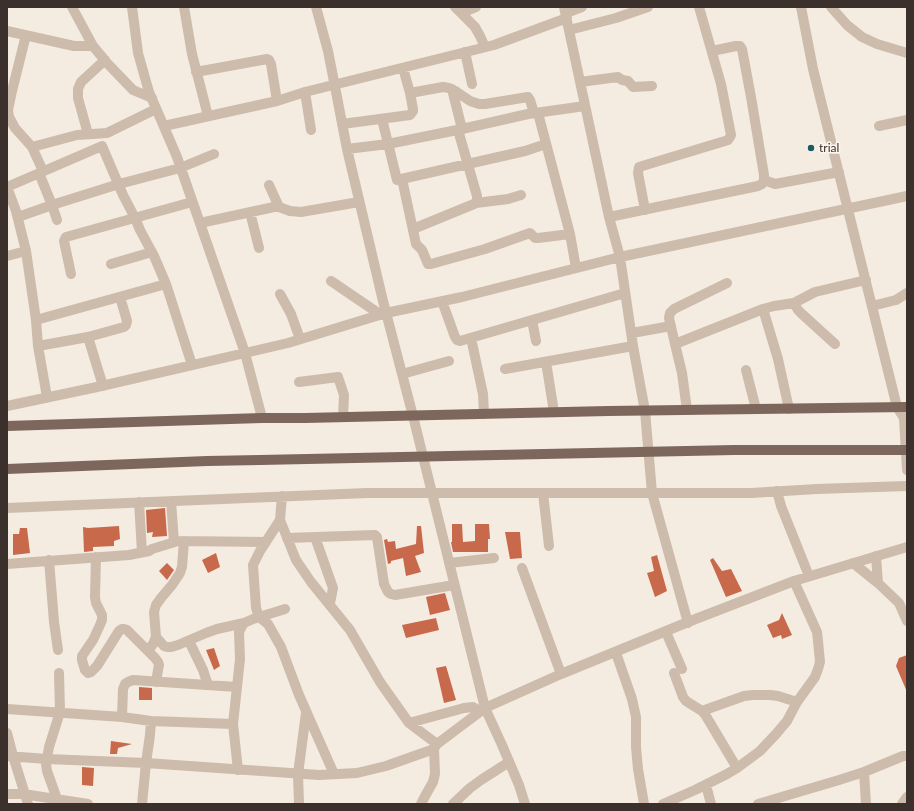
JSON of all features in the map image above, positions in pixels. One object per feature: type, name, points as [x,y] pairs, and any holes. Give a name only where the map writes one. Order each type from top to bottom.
[{"type":"main road","points":[[7,426],[262,418],[902,407]]},
{"type":"main road","points":[[7,469],[207,461],[422,456],[734,450],[906,450]]},
{"type":"street","points":[[72,7],[93,46],[105,60],[133,90],[152,98]]},
{"type":"street","points":[[132,7],[138,53],[152,98],[177,157],[245,353],[262,418]]},
{"type":"street","points":[[184,7],[192,54],[208,116]]},
{"type":"street","points":[[316,7],[328,51],[347,149],[383,314],[402,374],[413,416],[449,563],[482,709],[509,762],[525,804]]},
{"type":"street","points":[[458,10],[476,7]]},
{"type":"street","points":[[164,126],[277,101],[304,92],[494,45],[582,7]]},
{"type":"street","points":[[569,30],[610,20],[646,7]]},
{"type":"street","points":[[645,210],[638,173],[639,168],[728,140],[730,137],[720,84],[699,7]]},
{"type":"street","points":[[801,7],[813,68],[872,306],[902,407],[907,470]]},
{"type":"street","points":[[831,7],[847,25],[862,36],[877,44],[907,53]]},
{"type":"street","points":[[458,10],[474,27],[485,47]]},
{"type":"street","points":[[566,13],[609,217],[620,257],[633,346],[645,411],[652,493],[688,623]]},
{"type":"street","points":[[7,31],[74,46],[93,46]]},
{"type":"street","points":[[26,35],[10,91],[8,110],[9,117],[15,128],[32,147],[57,220]]},
{"type":"street","points":[[609,217],[762,184],[764,175],[742,48],[740,46],[736,46],[712,51]]},
{"type":"street","points":[[465,52],[472,84]]},
{"type":"street","points":[[196,72],[267,59],[269,60],[270,64],[277,101]]},
{"type":"street","points":[[88,134],[78,98],[78,89],[82,82],[105,60]]},
{"type":"street","points":[[342,124],[410,115],[413,109],[403,68]]},
{"type":"street","points":[[580,82],[619,77],[622,80],[628,80],[633,87],[652,86]]},
{"type":"street","points":[[410,93],[443,88],[452,89],[470,101],[480,104],[528,97],[536,113],[546,144],[570,234],[576,268]]},
{"type":"street","points":[[452,89],[460,130],[477,196],[476,202]]},
{"type":"street","points":[[304,92],[312,130]]},
{"type":"street","points":[[347,149],[388,144],[536,113],[585,106]]},
{"type":"street","points":[[32,147],[69,136],[107,133],[156,109]]},
{"type":"street","points":[[382,119],[397,180],[525,151],[546,144]]},
{"type":"street","points":[[879,126],[907,120]]},
{"type":"street","points":[[47,398],[38,346],[36,320],[26,251],[18,216],[7,187],[102,146],[166,284],[192,365]]},
{"type":"street","points":[[18,216],[119,184],[180,168],[214,154]]},
{"type":"street","points":[[764,180],[775,184],[839,172]]},
{"type":"street","points":[[402,179],[417,245],[422,250],[427,263],[429,264],[485,249],[530,234],[538,238],[570,234]]},
{"type":"street","points":[[269,185],[278,207]]},
{"type":"street","points":[[413,229],[476,202],[508,199],[521,195]]},
{"type":"street","points":[[7,406],[103,386],[245,353],[300,339],[383,314],[620,257],[907,196]]},
{"type":"street","points":[[71,274],[64,241],[66,237],[192,202]]},
{"type":"street","points":[[200,223],[274,207],[301,212],[359,202]]},
{"type":"street","points":[[250,212],[259,248]]},
{"type":"street","points":[[7,256],[26,251]]},
{"type":"street","points":[[111,264],[152,252]]},
{"type":"street","points":[[675,344],[763,309],[794,303],[815,292],[866,280]]},
{"type":"street","points":[[331,281],[383,314]]},
{"type":"street","points":[[687,410],[682,373],[669,318],[670,313],[674,309],[727,283]]},
{"type":"street","points":[[36,320],[166,284]]},
{"type":"street","points":[[442,301],[456,339],[460,341],[625,293]]},
{"type":"street","points":[[872,306],[896,300],[907,293]]},
{"type":"street","points":[[280,294],[291,314],[300,339]]},
{"type":"street","points":[[38,346],[88,337],[124,327],[127,321],[120,297]]},
{"type":"street","points":[[794,303],[798,310],[835,344]]},
{"type":"street","points":[[763,309],[778,359],[789,409]]},
{"type":"street","points":[[532,320],[536,341]]},
{"type":"street","points":[[632,333],[671,326]]},
{"type":"street","points":[[88,337],[103,386]]},
{"type":"street","points":[[471,338],[482,389],[484,414]]},
{"type":"street","points":[[505,369],[633,346]]},
{"type":"street","points":[[402,374],[449,361]]},
{"type":"street","points":[[546,362],[554,412]]},
{"type":"street","points":[[746,370],[756,409]]},
{"type":"street","points":[[299,382],[338,377],[344,395],[343,417]]},
{"type":"street","points":[[7,508],[367,492],[751,493],[907,486]]},
{"type":"street","points":[[777,491],[781,506],[809,576]]},
{"type":"street","points":[[543,493],[549,546]]},
{"type":"street","points":[[282,496],[280,520],[296,560],[311,582],[350,630],[380,682],[409,723],[435,746],[435,774],[433,782],[421,804]]},
{"type":"street","points":[[148,651],[156,637],[154,612],[156,605],[172,586],[180,573],[182,566],[171,501]]},
{"type":"street","points":[[139,502],[142,552]]},
{"type":"street","points":[[280,520],[260,551],[253,565],[255,599],[258,617],[268,624],[281,647],[306,712],[334,774]]},
{"type":"street","points":[[287,538],[373,535],[376,536],[384,584],[388,592],[391,594],[402,594],[454,585]]},
{"type":"street","points":[[316,537],[333,588],[330,604]]},
{"type":"street","points":[[7,564],[129,555],[179,542],[266,542]]},
{"type":"street","points":[[10,756],[146,763],[298,774],[357,773],[386,766],[435,746],[482,709],[561,674],[794,581],[907,546]]},
{"type":"street","points":[[876,556],[878,583]]},
{"type":"street","points":[[96,557],[95,597],[96,603],[102,615],[102,620],[93,640],[82,656],[85,670],[88,673],[91,672],[119,631],[122,629],[127,630],[155,658],[159,665],[156,682]]},
{"type":"street","points":[[449,563],[494,558]]},
{"type":"street","points":[[49,560],[58,650]]},
{"type":"street","points":[[853,563],[903,601],[907,621]]},
{"type":"street","points":[[522,568],[561,674]]},
{"type":"street","points":[[663,804],[706,785],[737,768],[760,751],[787,721],[797,702],[815,677],[820,662],[817,632],[794,581]]},
{"type":"street","points":[[156,637],[162,644],[168,647],[178,646],[217,629],[244,623],[285,609]]},
{"type":"street","points":[[238,770],[233,724],[240,659],[239,632],[244,623]]},
{"type":"street","points":[[666,632],[686,701],[706,716],[737,768]]},
{"type":"street","points":[[190,641],[208,685]]},
{"type":"street","points":[[616,653],[632,699],[636,717],[638,770],[644,804]]},
{"type":"street","points":[[59,673],[60,712],[51,738],[47,759],[47,771],[62,801]]},
{"type":"street","points":[[122,717],[125,684],[134,680],[237,687]]},
{"type":"street","points":[[702,712],[744,696],[770,695],[797,702]]},
{"type":"street","points":[[409,723],[464,708],[473,707],[482,709]]},
{"type":"street","points":[[7,708],[122,717],[151,721],[233,724]]},
{"type":"street","points":[[298,804],[298,774],[306,712]]},
{"type":"street","points":[[142,804],[151,721]]},
{"type":"street","points":[[7,733],[10,756],[26,799]]},
{"type":"street","points":[[758,804],[864,772],[903,756],[907,756]]},
{"type":"street","points":[[453,804],[470,788],[509,762]]},
{"type":"street","points":[[864,772],[866,804]]},
{"type":"street","points":[[706,785],[712,804]]},
{"type":"street","points":[[7,794],[26,799],[88,804]]},
{"type":"street","points":[[902,804],[907,797]]},
{"type":"building","points":[[165,508],[167,536],[152,537],[153,532],[147,533],[146,510]]},
{"type":"building","points":[[452,524],[462,524],[463,542],[475,541],[475,524],[489,524],[490,539],[488,539],[488,552],[453,552],[451,542]]},
{"type":"building","points":[[119,526],[120,539],[114,541],[114,546],[93,547],[93,551],[84,552],[83,527]]},
{"type":"building","points":[[417,526],[421,526],[424,553],[415,556],[421,572],[406,576],[403,558],[391,561],[391,563],[388,564],[384,540],[387,539],[388,542],[395,541],[396,549],[416,544]]},
{"type":"building","points":[[20,528],[27,528],[30,553],[13,555],[13,534],[19,534]]},
{"type":"building","points":[[505,532],[520,532],[522,558],[510,559]]},
{"type":"building","points":[[216,553],[220,567],[208,573],[202,560]]},
{"type":"building","points":[[657,555],[667,591],[655,597],[647,573],[654,571],[651,557]]},
{"type":"building","points":[[713,558],[722,571],[731,569],[742,591],[726,597],[710,560]]},
{"type":"building","points":[[167,563],[174,570],[167,580],[159,571]]},
{"type":"building","points":[[445,593],[450,610],[430,615],[426,597]]},
{"type":"building","points":[[782,613],[792,635],[782,639],[781,635],[773,638],[767,625],[779,620]]},
{"type":"building","points":[[436,618],[439,630],[406,638],[402,625]]},
{"type":"building","points":[[214,648],[220,666],[214,670],[206,650]]},
{"type":"building","points":[[907,655],[907,692],[896,666],[899,658]]},
{"type":"building","points":[[446,666],[456,700],[444,703],[436,668]]},
{"type":"building","points":[[139,687],[152,688],[152,700],[139,700]]},
{"type":"building","points":[[111,741],[132,744],[118,748],[117,754],[110,754]]},
{"type":"building","points":[[82,767],[94,768],[93,786],[82,785]]},
{"type":"place","name":"trial","points":[[811,148]]}]
